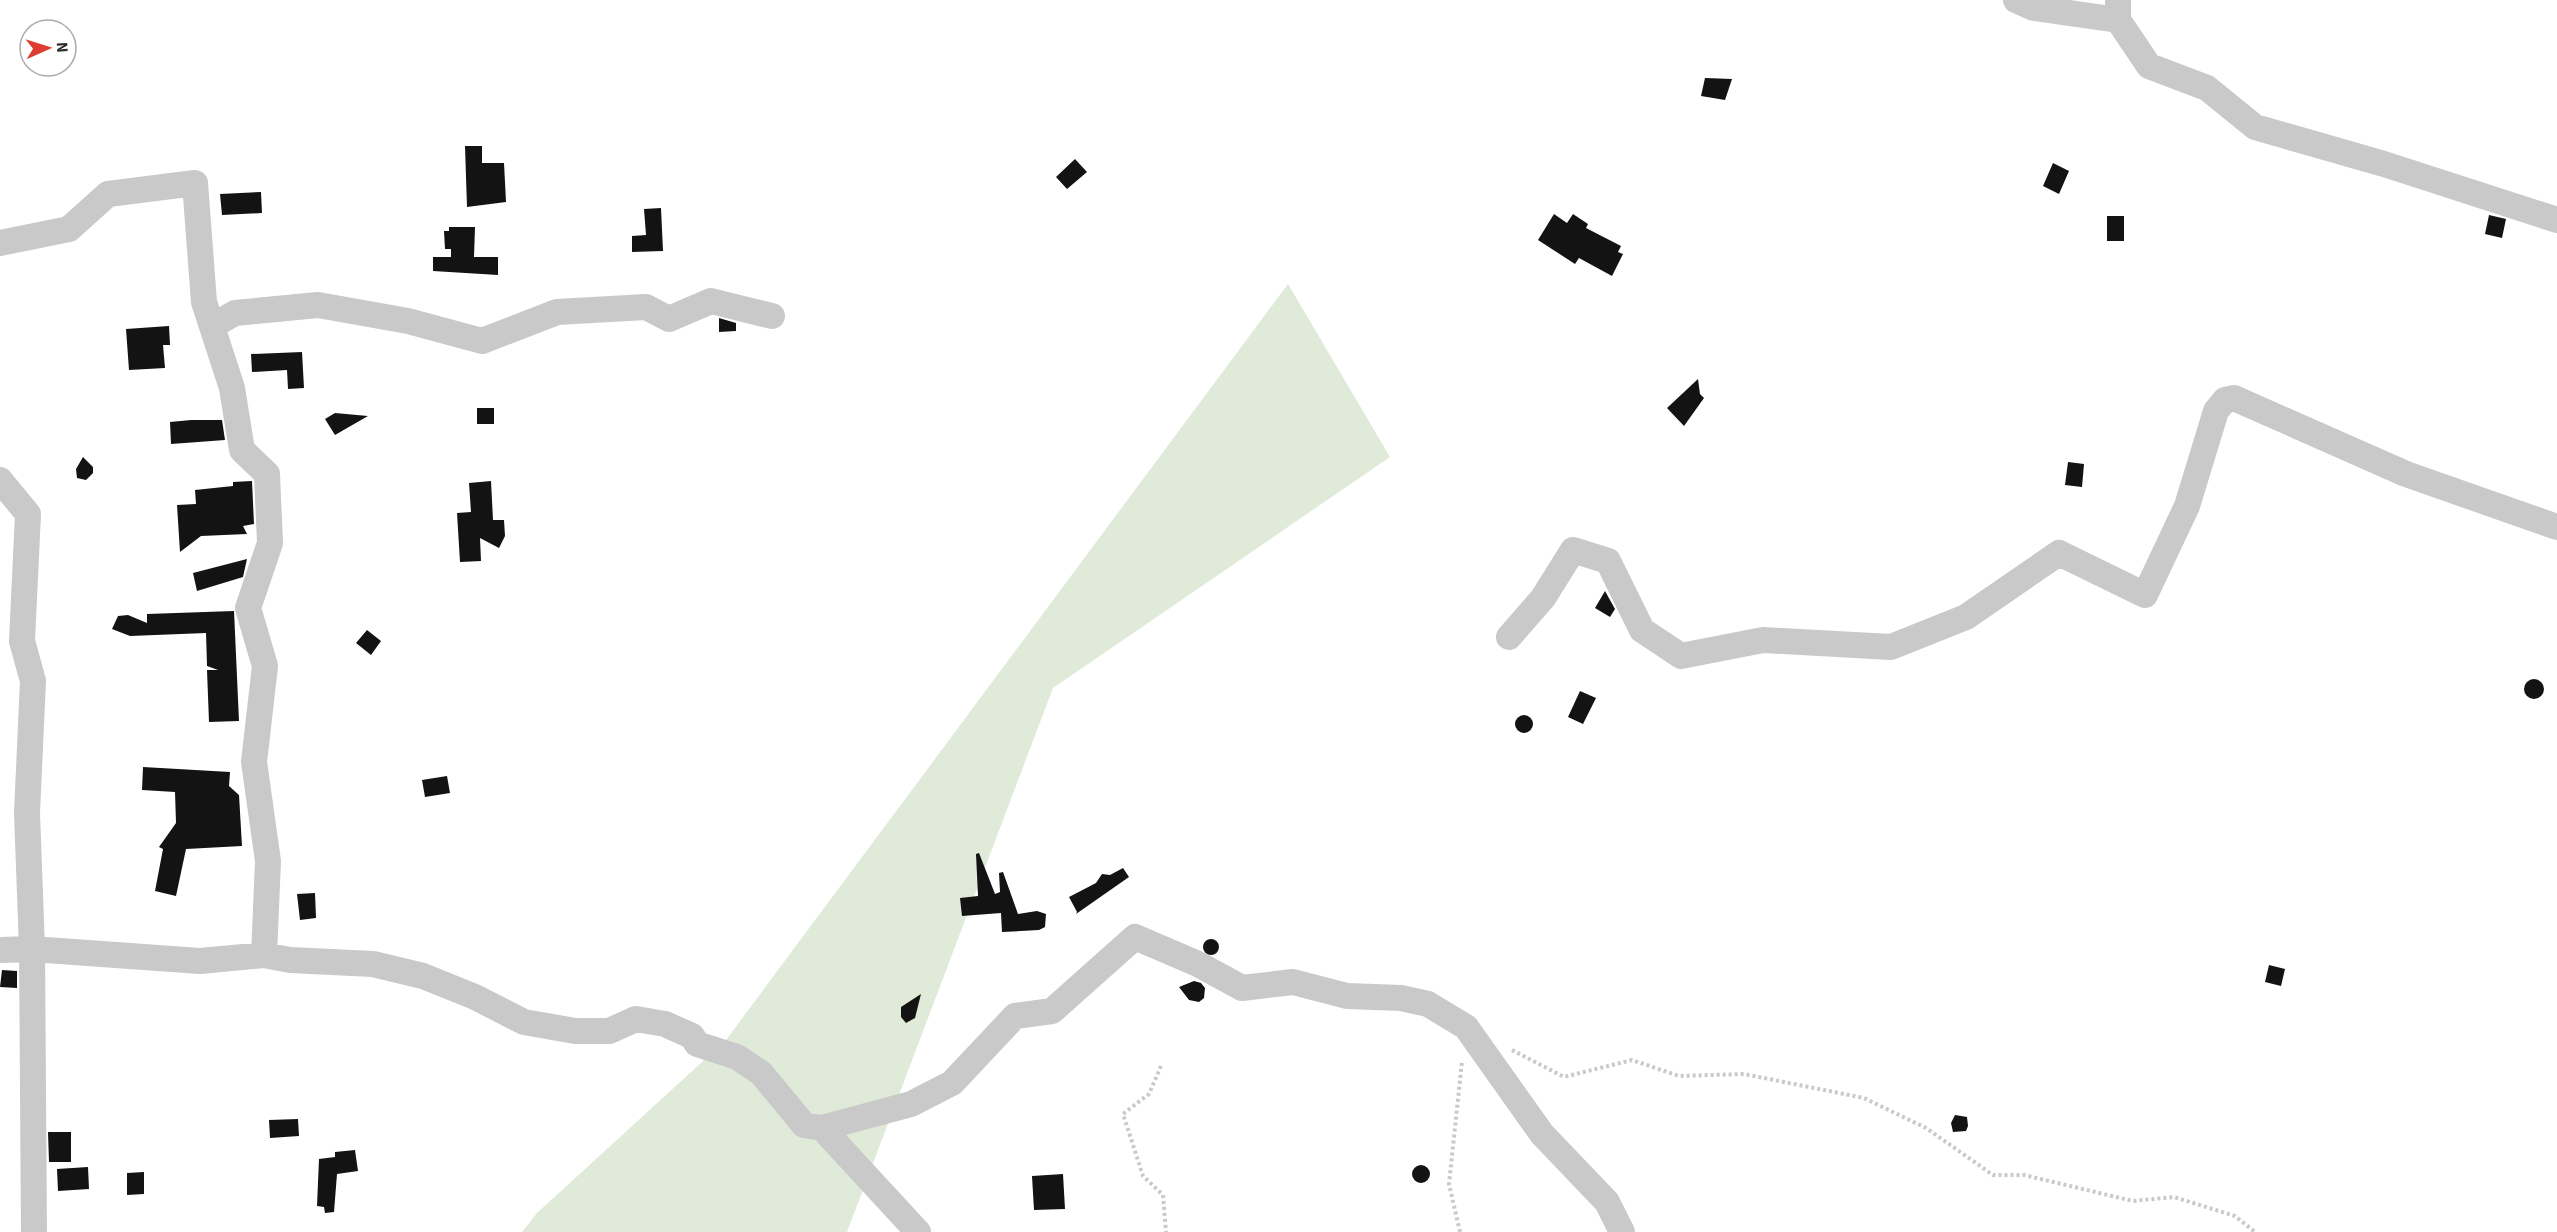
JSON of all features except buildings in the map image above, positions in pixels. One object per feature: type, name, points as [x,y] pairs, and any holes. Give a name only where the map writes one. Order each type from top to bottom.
[{"type":"street","points":[[2016,0],[2034,8],[2118,10],[2149,66],[2207,88],[2255,127],[2384,164],[2557,220]]},
{"type":"street","points":[[0,243],[69,229],[108,194],[195,183],[204,302],[232,388],[242,450],[267,474],[270,543],[248,608],[265,666],[254,762],[268,861],[264,955]]},
{"type":"street","points":[[212,326],[235,313],[318,305],[408,321],[482,341],[557,312],[646,307],[669,319],[711,301],[772,316]]},
{"type":"street","points":[[1509,637],[1543,598],[1573,550],[1608,561],[1642,630],[1681,656],[1764,639],[1891,646],[1966,617],[2059,553],[2145,595],[2187,506],[2216,411],[2225,400],[2235,398],[2406,474],[2557,527]]},
{"type":"street","points":[[0,480],[28,514],[22,641],[33,681],[27,813],[32,949],[34,1232]]},
{"type":"street","points":[[0,950],[32,949],[200,961],[264,955],[290,960],[373,963],[423,976],[476,997],[524,1022],[575,1030],[609,1031],[636,1019],[665,1024],[692,1036],[697,1044],[737,1057],[761,1073],[804,1125],[822,1128],[911,1104],[952,1083],[1015,1016],[1052,1011],[1135,937],[1198,964],[1242,988],[1293,982],[1347,996],[1401,998],[1428,1004],[1466,1027],[1542,1134],[1607,1202],[1622,1232]]},
{"type":"street","points":[[822,1128],[918,1232]]},
{"type":"path","points":[[1460,1232],[1449,1184],[1466,1027]]},
{"type":"path","points":[[1505,1047],[1564,1077],[1632,1060],[1679,1076],[1744,1074],[1864,1098],[1926,1128],[1993,1175],[2024,1175],[2133,1201],[2174,1197],[2235,1216],[2255,1232]]},
{"type":"path","points":[[1161,1066],[1149,1094],[1123,1114],[1143,1176],[1163,1195],[1166,1232]]},
{"type":"green space","points":[[1288,284],[1390,457],[1053,688],[847,1232],[522,1232],[537,1213],[726,1040]]}]
